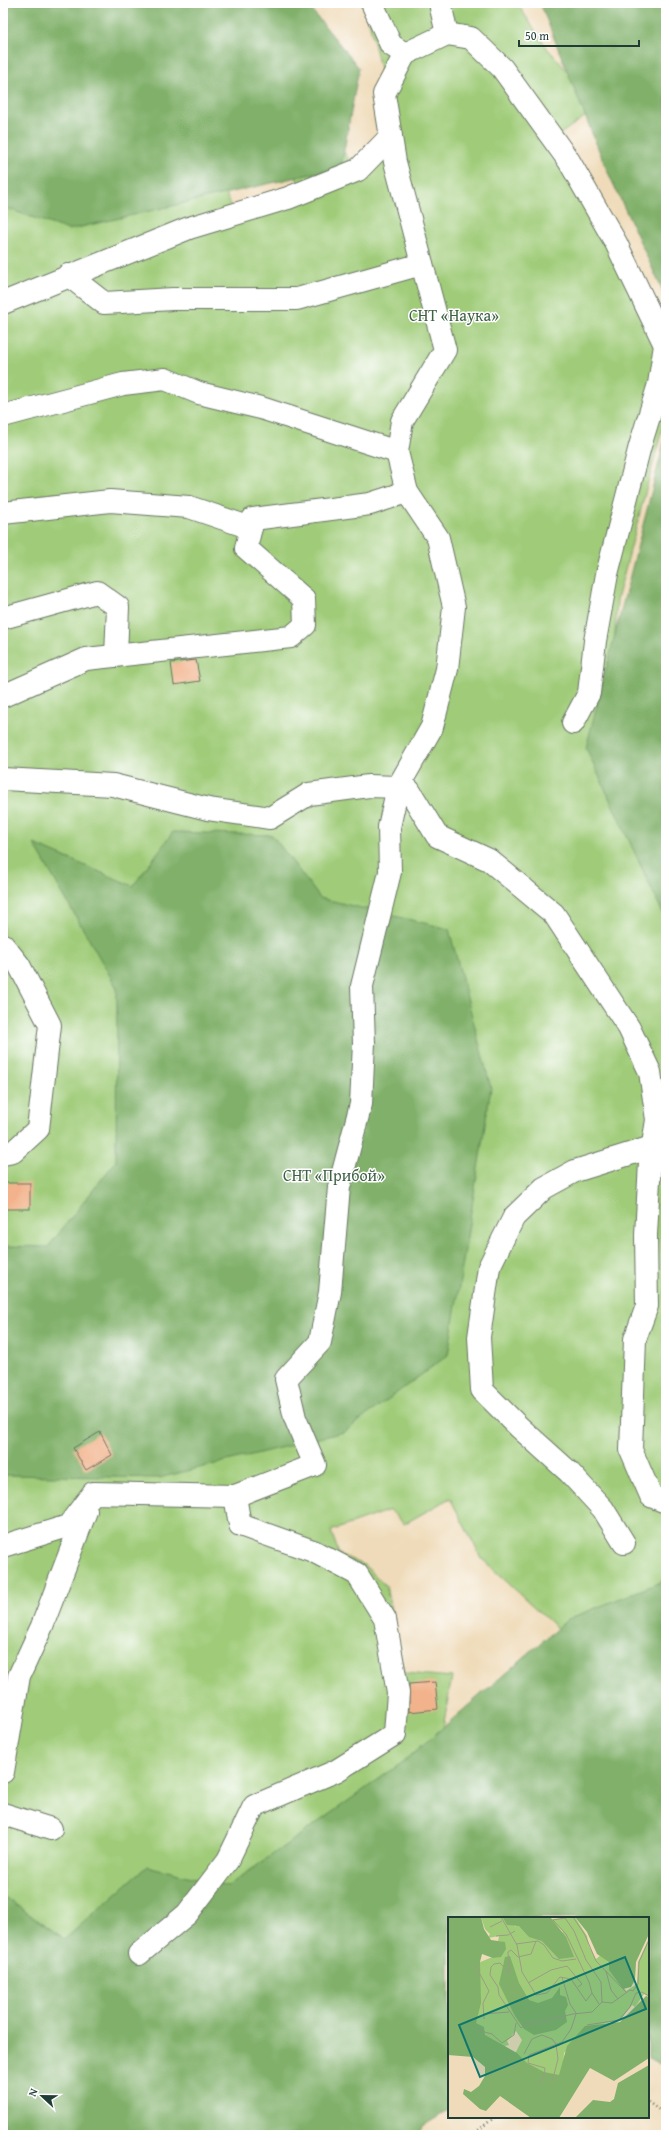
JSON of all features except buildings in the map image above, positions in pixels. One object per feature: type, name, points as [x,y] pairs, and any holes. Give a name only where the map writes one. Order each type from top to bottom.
[{"type":"lane","points":[[372,3],[391,45],[405,54]]},
{"type":"lane","points":[[443,3],[441,8],[447,34]]},
{"type":"lane","points":[[93,1493],[234,1496],[315,1465],[294,1418],[286,1379],[320,1342],[330,1292],[339,1187],[362,1104],[364,1044],[362,986],[390,872],[389,827],[398,787],[432,727],[447,669],[454,607],[438,538],[407,492],[397,452],[402,421],[445,350],[395,162],[384,94],[405,54],[447,34],[471,38],[502,68],[564,155],[616,243],[665,345],[659,384],[640,446],[607,574],[595,642],[589,693],[573,723]]},
{"type":"lane","points":[[3,303],[68,275],[189,228],[288,198],[358,170],[391,136]]},
{"type":"lane","points":[[68,275],[104,303],[173,299],[297,299],[422,264]]},
{"type":"lane","points":[[3,416],[123,384],[165,379],[199,393],[261,408],[397,452]]},
{"type":"lane","points":[[3,696],[86,659],[291,637],[305,625],[304,599],[246,548],[253,519],[370,504],[407,492]]},
{"type":"lane","points":[[3,513],[110,501],[189,507],[251,528]]},
{"type":"lane","points":[[3,618],[97,592],[118,607],[116,656]]},
{"type":"lane","points":[[3,779],[113,785],[208,809],[270,818],[309,794],[369,786],[398,787],[409,790],[437,836],[489,860],[554,914],[629,1028],[650,1072],[657,1120],[659,1148],[650,1162],[646,1235],[647,1306],[635,1339],[631,1450],[651,1496],[666,1502]]},
{"type":"lane","points":[[3,944],[19,965],[50,1025],[38,1129],[13,1152],[3,1154]]},
{"type":"lane","points":[[624,1543],[603,1509],[569,1472],[519,1427],[482,1390],[479,1337],[489,1267],[514,1217],[544,1188],[575,1171],[659,1148]]},
{"type":"lane","points":[[3,1546],[68,1526],[93,1493]]},
{"type":"lane","points":[[3,1772],[19,1676],[72,1552],[93,1493]]},
{"type":"lane","points":[[139,1954],[187,1914],[228,1860],[254,1806],[336,1771],[395,1734],[398,1694],[385,1620],[357,1574],[312,1551],[240,1525],[234,1496]]},
{"type":"lane","points":[[3,1814],[51,1829]]},
{"type":"path","points":[[649,2103],[666,2115]]},
{"type":"path","points":[[472,2135],[494,2118]]},
{"type":"green space","points":[[3,3],[306,3],[359,68],[341,167],[68,230],[3,207]]},
{"type":"green space","name":"СНТ «Прибой»","points":[[360,3],[517,3],[547,48],[599,107],[560,134],[666,319],[666,414],[617,600],[611,705],[666,871],[666,1664],[600,1668],[481,1558],[450,1498],[404,1524],[390,1510],[331,1531],[339,1554],[364,1565],[386,1586],[404,1673],[452,1677],[434,1779],[393,1856],[3,1969],[3,189],[195,129],[233,209],[300,187],[276,130],[312,107],[351,162],[378,137],[381,73],[366,9]]},
{"type":"green space","points":[[540,3],[666,3],[666,298],[606,168]]},
{"type":"green space","points":[[666,435],[666,920],[586,748]]},
{"type":"green space","points":[[173,832],[272,835],[320,898],[449,929],[491,1088],[448,1355],[344,1432],[159,1478],[3,1475],[3,1246],[48,1247],[116,1161],[117,988],[34,844],[133,886]]},
{"type":"green space","points":[[666,1580],[666,2067],[649,2058],[649,1917],[448,1917],[448,2111],[423,2126],[420,2135],[3,2135],[3,1896],[65,1939],[147,1866],[228,1886],[403,1762],[568,1619]]},
{"type":"park label","name":"СНТ «Наука»","points":[[454,315]]}]
